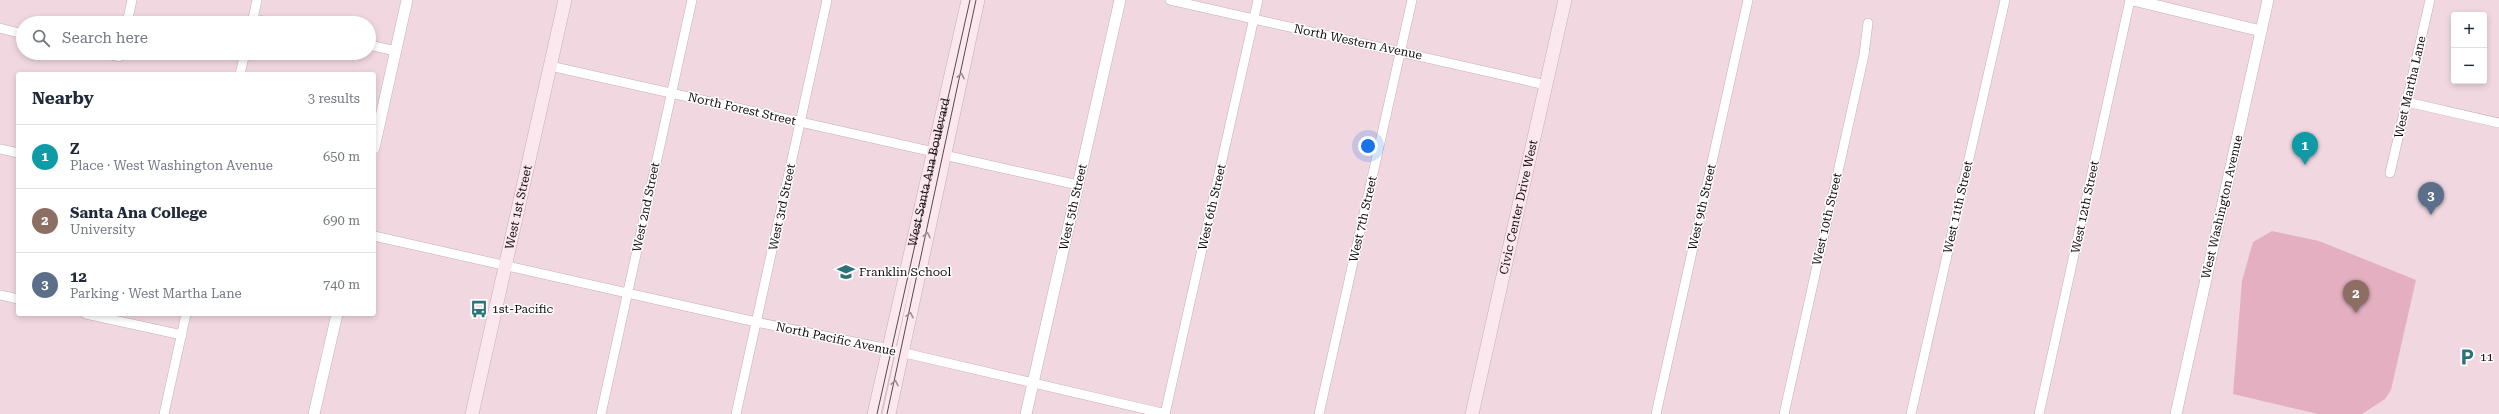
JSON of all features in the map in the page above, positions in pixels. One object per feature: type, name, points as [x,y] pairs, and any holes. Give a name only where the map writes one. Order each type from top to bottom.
[{"type":"main road","name":"West 1st Street","points":[[472,414],[565,0]]},
{"type":"main road","name":"West Santa Ana Boulevard","points":[[889,414],[902,353],[968,0]]},
{"type":"main road","name":"West Santa Ana Boulevard","points":[[874,414],[978,0]]},
{"type":"main road","name":"Civic Center Drive West","points":[[1472,414],[1565,0]]},
{"type":"street","points":[[129,16],[132,0]]},
{"type":"street","points":[[253,16],[257,0]]},
{"type":"street","points":[[376,139],[407,0]]},
{"type":"street","name":"West 2nd Street","points":[[601,414],[692,0]]},
{"type":"street","name":"West 3rd Street","points":[[736,414],[827,0]]},
{"type":"street","name":"West 5th Street","points":[[1026,414],[1120,0]]},
{"type":"street","name":"North Western Avenue","points":[[1170,0],[1546,85]]},
{"type":"street","name":"West 6th Street","points":[[1165,414],[1258,0]]},
{"type":"street","name":"West 7th Street","points":[[1319,414],[1412,0]]},
{"type":"street","name":"West 9th Street","points":[[1656,414],[1748,0]]},
{"type":"street","name":"West 11th Street","points":[[1911,414],[2005,0]]},
{"type":"street","points":[[2132,0],[2261,31]]},
{"type":"street","name":"West 12th Street","points":[[2039,414],[2132,0]]},
{"type":"street","name":"West Washington Avenue","points":[[2176,414],[2268,0]]},
{"type":"street","name":"West Martha Lane","points":[[2390,173],[2430,0]]},
{"type":"street","name":"West 10th Street","points":[[1784,414],[1864,55],[1868,23]]},
{"type":"street","points":[[0,28],[16,32]]},
{"type":"street","points":[[376,47],[396,51]]},
{"type":"street","points":[[240,72],[243,60]]},
{"type":"street","name":"North Forest Street","points":[[550,66],[1078,185]]},
{"type":"street","points":[[2407,102],[2499,123]]},
{"type":"street","points":[[0,149],[16,153]]},
{"type":"street","points":[[0,153],[16,153]]},
{"type":"street","name":"North Pacific Avenue","points":[[376,236],[627,294],[889,350],[1165,414]]},
{"type":"street","points":[[0,295],[16,299]]},
{"type":"street","points":[[95,316],[182,335]]},
{"type":"street","points":[[164,414],[186,316]]},
{"type":"street","points":[[314,414],[337,316]]},
{"type":"shaded area","points":[[2272,231],[2319,241],[2416,280],[2391,390],[2385,399],[2362,414],[2318,414],[2233,394],[2242,281],[2253,242]]},
{"type":"tram line","points":[[877,414],[970,0]]},
{"type":"tram line","points":[[887,414],[976,0]]},
{"type":"place","name":"Z","points":[[2305,165]]},
{"type":"place","name":"12","points":[[2431,215]]},
{"type":"place","name":"Franklin School","points":[[846,272]]},
{"type":"place","name":"1st-Pacific","points":[[479,309]]},
{"type":"place","name":"Santa Ana College","points":[[2356,313]]},
{"type":"place","name":"11","points":[[2467,357]]}]
